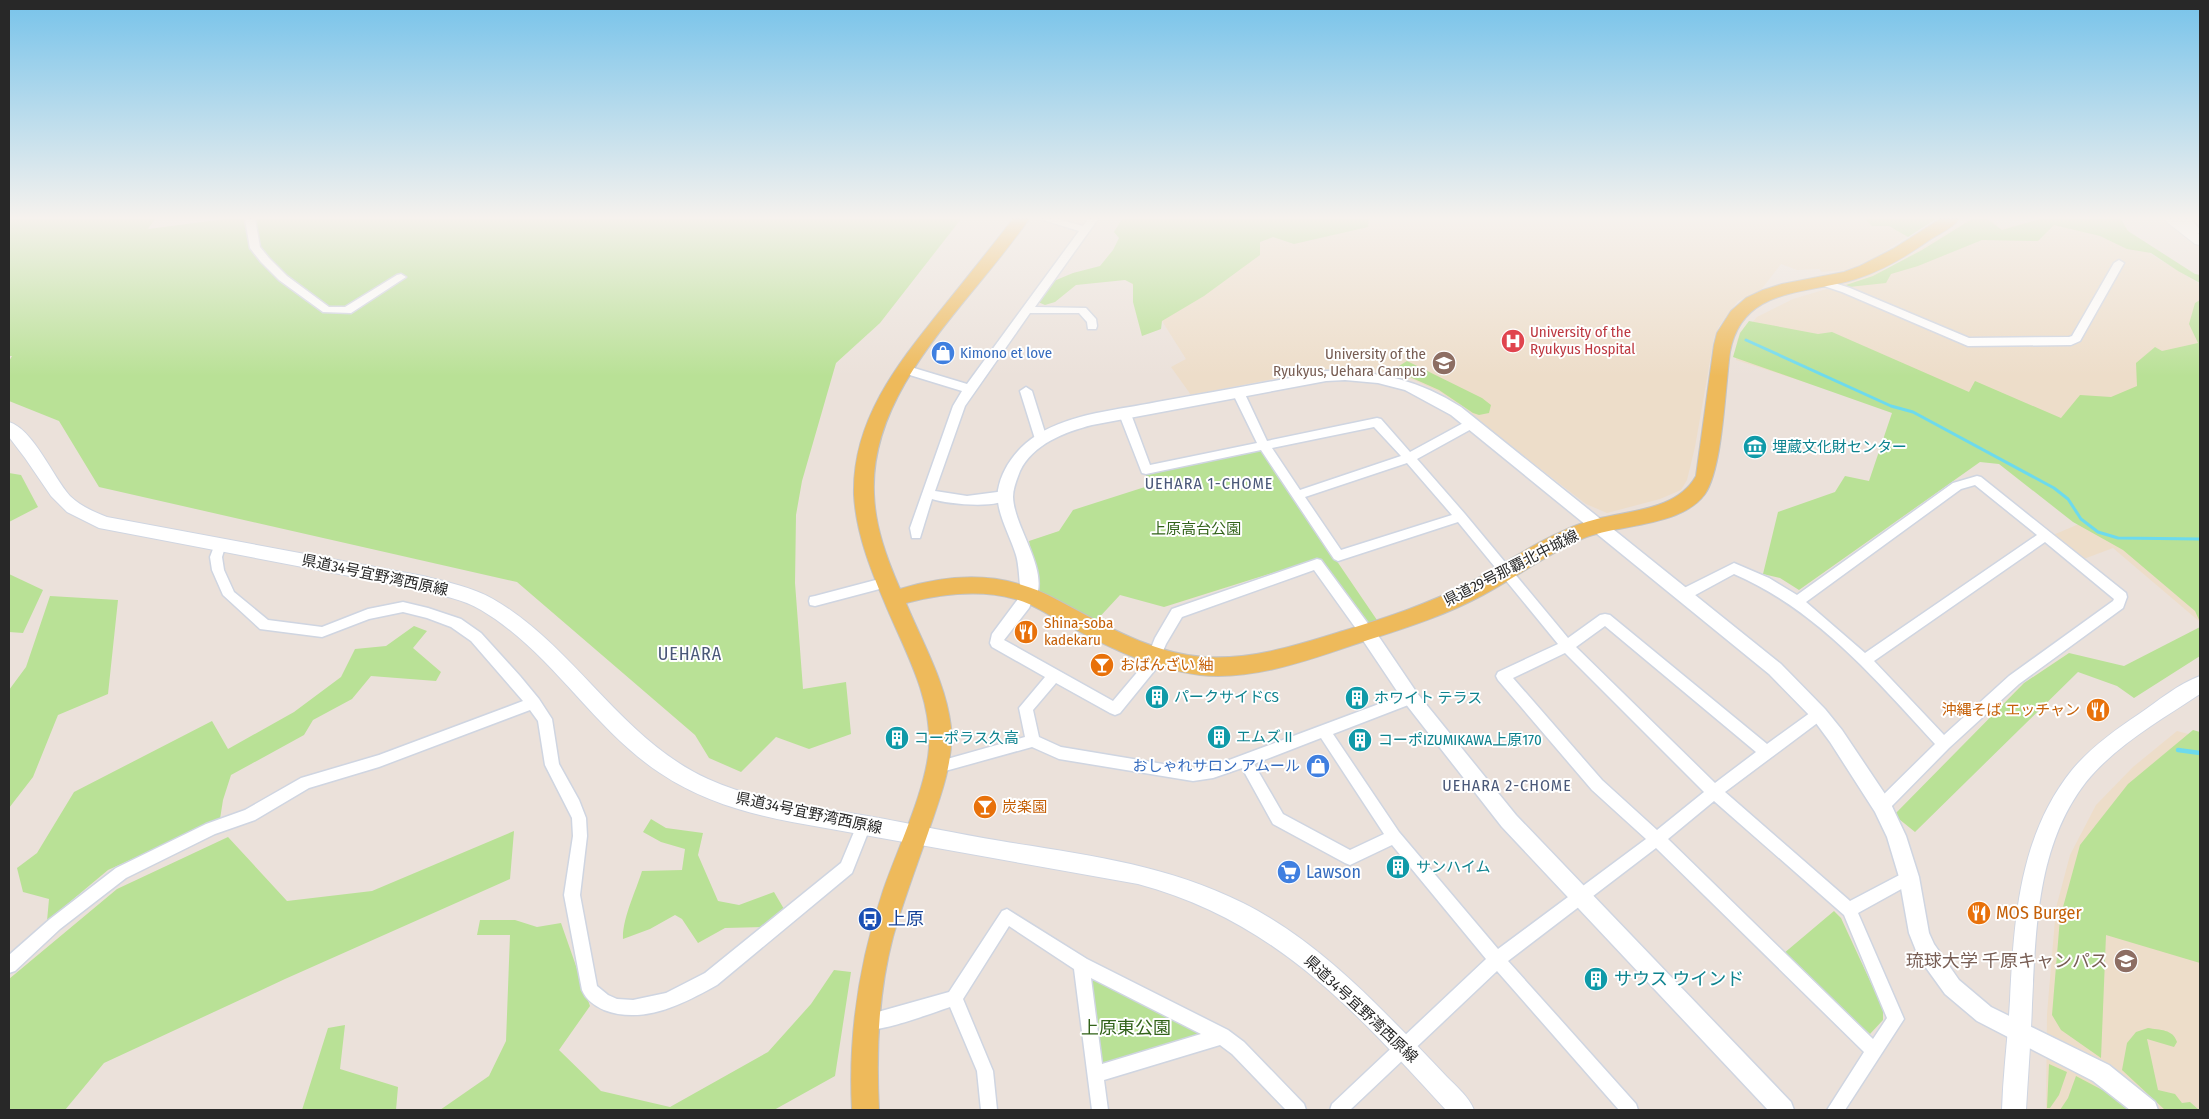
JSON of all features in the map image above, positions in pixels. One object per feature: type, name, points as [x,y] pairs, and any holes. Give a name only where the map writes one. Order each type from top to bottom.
[{"type":"main road","points":[[865,1110],[866,1023],[878,948],[938,767],[940,730],[935,699],[890,591],[870,531],[864,499],[864,480],[868,451],[876,422],[890,389],[980,271]]},
{"type":"main road","name":"県道29号那覇北中城線","points":[[890,591],[924,590],[964,585],[1008,589],[1029,595],[1115,640],[1154,657],[1193,667],[1242,666],[1305,652],[1367,633],[1460,597],[1508,572],[1568,536],[1599,526],[1670,509],[1695,495],[1702,486],[1705,476],[1718,373],[1726,334],[1731,325],[1750,304],[1771,292],[1864,271]]},
{"type":"main road","name":"県道34号宜野湾西原線","points":[[9,428],[22,440],[64,501],[82,514],[105,523],[423,583],[485,603],[528,634],[629,734],[675,772],[696,784],[729,797],[780,810],[915,836],[1091,865],[1144,876],[1172,883],[1218,901],[1254,919],[1318,966],[1405,1048],[1462,1110]]},
{"type":"main road","points":[[2014,1110],[2020,1032],[2022,960],[2032,882],[2040,850],[2055,813],[2081,775],[2110,748],[2154,713],[2200,684]]},
{"type":"street","points":[[276,271],[327,310],[347,311],[401,277]]},
{"type":"street","points":[[916,535],[916,528],[959,406],[969,389],[1055,271]]},
{"type":"street","points":[[1819,281],[1846,290],[1968,342],[2071,341],[2076,338],[2114,271]]},
{"type":"street","points":[[1026,310],[1082,310],[1092,320],[1092,326]]},
{"type":"street","points":[[904,369],[969,389]]},
{"type":"street","points":[[1784,1110],[1510,821],[1411,698],[1317,564],[1177,613],[1160,642],[1150,666],[1115,709],[997,643],[997,638],[1029,595],[1030,584],[1024,551],[1005,496],[1011,472],[1016,463],[1041,439],[1066,427],[1309,378],[1365,375],[1402,383],[1423,391],[1441,401],[1775,669],[1818,714],[1836,736],[1882,806],[1896,836],[1910,877],[1919,933],[1926,951],[1952,987],[1984,1014],[2101,1073],[2147,1110]]},
{"type":"street","points":[[1026,391],[1041,439]]},
{"type":"street","points":[[1238,392],[1263,444],[1338,556],[1461,517]]},
{"type":"street","points":[[1125,414],[1146,470],[1263,444],[1377,422],[1508,572],[1567,646],[1714,792],[1849,910],[1896,1019],[1873,1050],[1835,1110]]},
{"type":"street","points":[[1298,496],[1410,458],[1471,424]]},
{"type":"street","points":[[1798,601],[1957,486],[1977,480],[2121,598],[2118,604],[2014,680],[1944,744],[1882,806]]},
{"type":"street","points":[[929,494],[944,499],[968,502],[1005,496]]},
{"type":"street","points":[[1865,660],[2045,536]]},
{"type":"street","points":[[220,544],[216,557],[218,570],[230,595],[265,625],[322,632],[387,609],[403,607],[456,622],[476,637],[515,680],[546,719],[552,765],[579,818],[580,836],[572,895],[590,990],[598,1001],[621,1008],[644,1006],[669,1001],[711,979],[847,868],[864,825]]},
{"type":"street","points":[[1683,595],[1734,568],[1749,573],[1798,601],[1865,660],[1944,744]]},
{"type":"street","points":[[815,601],[890,591]]},
{"type":"street","points":[[1766,752],[1605,619],[1567,646],[1502,676],[1597,785],[1657,839],[1873,1050]]},
{"type":"street","points":[[1033,741],[1026,708],[1055,675]]},
{"type":"street","points":[[938,767],[1033,741],[1059,754],[1194,775],[1213,772],[1245,761],[1411,698]]},
{"type":"street","points":[[9,965],[55,924],[121,873],[211,829],[250,815],[306,783],[379,761],[534,703]]},
{"type":"street","points":[[1338,1110],[1497,960],[1579,895],[1657,839],[1714,792],[1818,714]]},
{"type":"street","points":[[1323,730],[1394,837],[1497,960],[1630,1110]]},
{"type":"street","points":[[1245,761],[1278,819],[1350,858],[1394,837]]},
{"type":"street","points":[[1849,910],[1910,877]]},
{"type":"street","points":[[866,1023],[893,1017],[954,998],[1007,916],[1081,965],[1222,1036],[1238,1048],[1298,1110]]},
{"type":"street","points":[[1081,965],[1100,1110]]},
{"type":"street","points":[[954,998],[985,1071],[989,1110]]},
{"type":"street","points":[[1094,1075],[1222,1036]]},
{"type":"shaded area","name":"University of the Ryukyus, Uehara Campus","points":[[1121,271],[1775,271],[1761,290],[1738,301],[1719,326],[1714,338],[1695,447],[1687,480],[1681,490],[1660,499],[1607,513],[1586,504],[1442,393],[1414,380],[1390,373],[1346,367],[1314,371],[1191,395],[1171,367],[1186,359],[1162,321]]},
{"type":"shaded area","points":[[1879,271],[2179,271],[2200,284],[2200,622],[2113,548],[2081,560],[2053,535],[2079,524],[1986,453],[1898,412],[1736,360],[1737,340],[1757,317],[1793,299]]},
{"type":"shaded area","name":"琉球大学 千原キャンパス","points":[[2177,731],[2200,737],[2200,1110],[2046,1110],[2047,1014],[2056,908],[2070,855],[2096,805],[2133,767]]},
{"type":"green space","points":[[9,271],[920,271],[880,323],[836,363],[802,481],[796,515],[795,583],[803,689],[846,682],[851,734],[809,749],[776,737],[741,772],[709,758],[695,735],[517,582],[99,487],[59,421],[9,401],[9,361],[12,356],[9,356]]},
{"type":"green space","points":[[1080,271],[1238,271],[1204,296],[1162,321],[1161,329],[1142,336],[1133,302],[1133,284],[1125,280],[1076,285],[1055,302],[1045,305],[1038,302],[1049,283]]},
{"type":"green space","points":[[1882,271],[1900,271],[1891,274],[1886,283],[1849,287],[1846,285]]},
{"type":"green space","points":[[2178,271],[2191,271],[2200,275],[2200,283]]},
{"type":"green space","points":[[2200,300],[2200,622],[2195,611],[2123,550],[2073,522],[1999,464],[1980,462],[1799,590],[1780,578],[1763,574],[1778,512],[1835,492],[1845,476],[1869,481],[1892,413],[1733,357],[1740,333],[1749,321],[1818,334],[1832,332],[1969,392],[1975,381],[2061,418],[2080,395],[2111,397],[2137,386],[2136,363],[2155,347],[2162,351],[2198,343],[2189,324],[2195,303]]},
{"type":"green space","points":[[1407,361],[1482,398],[1491,405],[1489,413],[1479,415],[1473,413],[1439,390],[1403,374],[1399,366]]},
{"type":"green space","name":"上原高台公園","points":[[1260,448],[1379,623],[1359,622],[1317,559],[1164,607],[1120,595],[1094,623],[1040,594],[1029,541],[1059,531],[1073,510],[1148,486],[1146,475]]},
{"type":"green space","points":[[9,473],[21,475],[38,507],[9,522]]},
{"type":"green space","points":[[9,574],[43,590],[23,633],[9,632]]},
{"type":"green space","points":[[50,596],[118,600],[108,694],[58,715],[33,777],[9,808],[9,690],[26,667]]},
{"type":"green space","points":[[414,626],[427,631],[413,648],[441,672],[436,681],[371,676],[352,699],[313,720],[304,735],[231,775],[223,800],[220,819],[108,870],[47,921],[49,899],[23,892],[17,868],[37,853],[74,792],[212,721],[228,749],[294,712],[341,677],[355,649],[386,646]]},
{"type":"green space","points":[[2200,627],[2200,656],[2134,698],[2117,686],[2078,672],[1915,832],[1894,815],[2024,683],[2069,653],[2124,666]]},
{"type":"green space","points":[[2193,730],[2200,732],[2200,963],[2106,935],[2101,1058],[2061,1030],[2052,1015],[2060,918],[2080,845],[2128,784]]},
{"type":"green space","points":[[651,819],[666,828],[703,833],[698,855],[718,901],[739,905],[774,892],[784,909],[764,927],[725,928],[698,943],[682,919],[675,915],[650,929],[623,939],[627,914],[642,871],[682,870],[685,849],[661,842],[643,832]]},
{"type":"green space","points":[[514,831],[510,879],[285,979],[104,1063],[65,1110],[9,1110],[9,979],[117,889],[228,837],[287,901],[372,891]]},
{"type":"green space","points":[[1834,911],[1841,918],[1883,1009],[1883,1020],[1870,1034],[1783,954]]},
{"type":"green space","points":[[480,920],[515,920],[537,927],[561,923],[590,1006],[559,1050],[601,1091],[670,1107],[768,1052],[811,1004],[834,970],[851,972],[835,1076],[774,1110],[440,1110],[489,1076],[506,1041],[510,935],[477,935]]},
{"type":"green space","name":"上原東公園","points":[[1081,965],[1222,1036],[1094,1075]]},
{"type":"green space","points":[[345,1025],[340,1069],[398,1087],[396,1110],[302,1110],[328,1028]]},
{"type":"green space","points":[[2148,1028],[2169,1032],[2177,1042],[2174,1047],[2147,1039],[2158,1090],[2175,1094],[2182,1103],[2190,1102],[2199,1110],[2165,1110],[2122,1070],[2127,1043],[2136,1032]]},
{"type":"green space","points":[[2049,1064],[2067,1072],[2059,1095],[2050,1108],[2047,1108]]},
{"type":"green space","points":[[2076,1076],[2108,1093],[2129,1110],[2060,1110],[2068,1098]]},
{"type":"waterway","points":[[1746,340],[1891,406],[1913,412],[2054,488],[2068,499],[2081,519],[2098,532],[2118,538],[2200,539]]},
{"type":"waterway","points":[[2178,750],[2200,753]]},
{"type":"place","name":"University of the Ryukyus Hospital","points":[[1513,341]]},
{"type":"place","name":"Kimono et love","points":[[943,353]]},
{"type":"place","name":"University of the Ryukyus, Uehara Campus","points":[[1444,363]]},
{"type":"place","name":"埋蔵文化財センター","points":[[1755,447]]},
{"type":"place","name":"Shina-soba kadekaru","points":[[1026,632]]},
{"type":"place","name":"おばんざい 紬","points":[[1102,665]]},
{"type":"place","name":"パークサイドCS","points":[[1157,697]]},
{"type":"place","name":"ホワイト テラス","points":[[1357,698]]},
{"type":"place","name":"沖縄そば エッチャン","points":[[2098,710]]},
{"type":"place","name":"エムズ II","points":[[1219,737]]},
{"type":"place","name":"コーポラス久高","points":[[897,738]]},
{"type":"place","name":"コーポIZUMIKAWA上原170","points":[[1360,740]]},
{"type":"place","name":"おしゃれサロン アムール","points":[[1318,766]]},
{"type":"place","name":"炭楽園","points":[[985,807]]},
{"type":"place","name":"サンハイム","points":[[1398,867]]},
{"type":"place","name":"Lawson","points":[[1289,872]]},
{"type":"place","name":"MOS Burger","points":[[1979,913]]},
{"type":"place","name":"上原","points":[[870,919]]},
{"type":"place","name":"琉球大学 千原キャンパス","points":[[2126,961]]},
{"type":"place","name":"サウス ウインド","points":[[1596,979]]},
{"type":"district","name":"UEHARA 1-CHOME","points":[[1209,483]]},
{"type":"district","name":"UEHARA","points":[[690,654]]},
{"type":"district","name":"UEHARA 2-CHOME","points":[[1507,785]]}]
